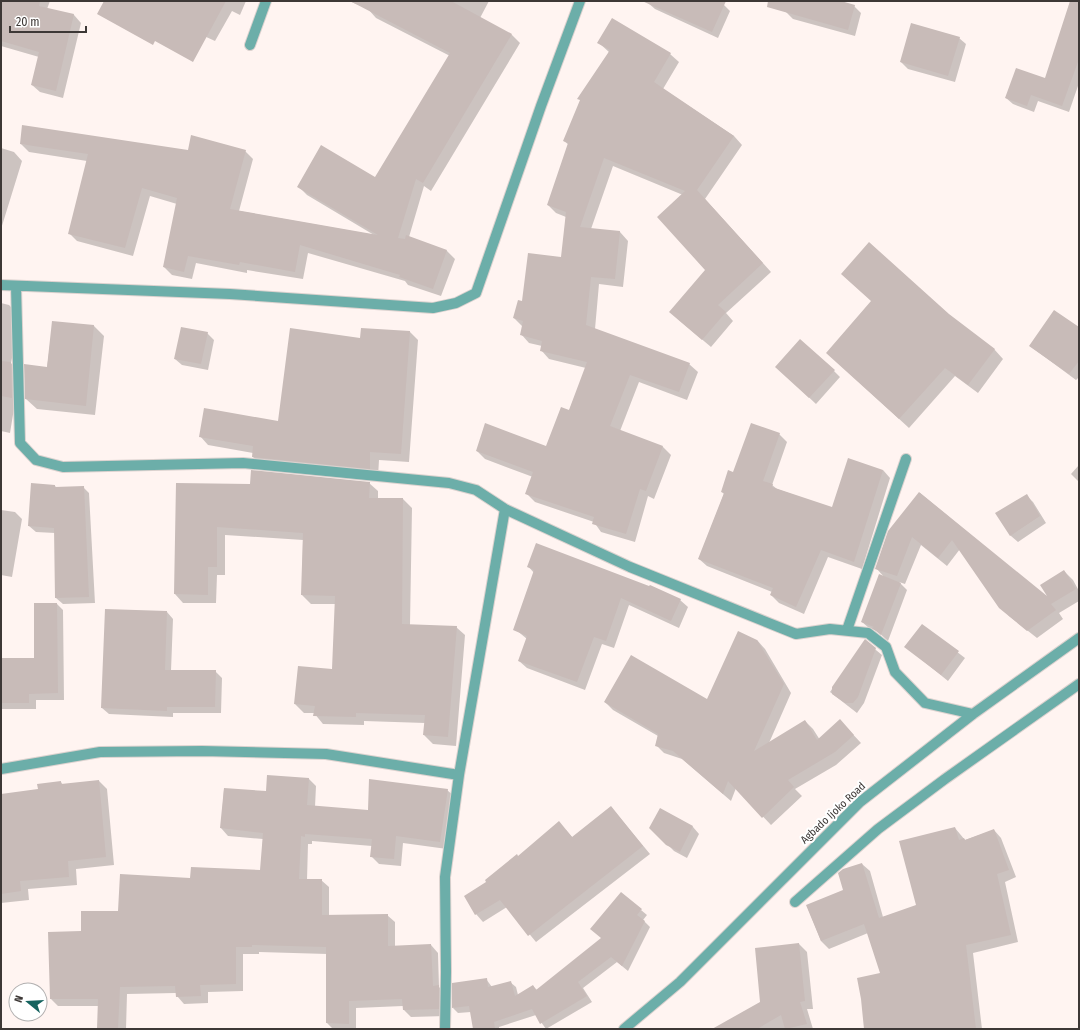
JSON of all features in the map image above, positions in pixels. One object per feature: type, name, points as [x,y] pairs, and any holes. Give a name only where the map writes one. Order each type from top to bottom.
[{"type":"street","points":[[250,45],[266,1]]},
{"type":"street","points":[[1,285],[230,294],[433,308],[456,303],[476,293],[541,106],[580,1]]},
{"type":"street","points":[[16,286],[20,443],[36,460],[63,467],[242,463],[449,483],[476,490],[505,509],[630,567],[796,634],[830,629],[847,630],[868,634],[886,647],[895,672],[925,703],[973,714]]},
{"type":"street","points":[[847,630],[906,459]]},
{"type":"street","points":[[445,1029],[445,876],[459,775],[505,509]]},
{"type":"street","name":"Agbado Ijoko Road","points":[[624,1029],[680,982],[860,802],[973,714],[1079,638]]},
{"type":"street","points":[[794,902],[878,829],[1079,684]]},
{"type":"street","points":[[1,769],[100,752],[202,750],[326,754],[459,775]]},
{"type":"building","points":[[1,1],[40,1],[39,6],[74,14],[56,91],[31,85],[39,52],[1,41]]},
{"type":"building","points":[[104,1],[226,1],[193,62],[155,41],[153,45],[97,14]]},
{"type":"building","points":[[350,1],[451,1],[512,34],[423,183],[416,179],[398,238],[405,239],[406,235],[447,250],[433,289],[399,277],[400,275],[300,245],[295,272],[240,262],[239,265],[188,256],[184,272],[163,267],[177,198],[142,188],[125,248],[68,234],[88,154],[20,144],[22,125],[188,150],[191,135],[246,150],[230,209],[378,235],[297,187],[321,145],[375,177],[450,53]]},
{"type":"building","points":[[642,1],[726,1],[712,32]]},
{"type":"building","points":[[768,1],[841,1],[855,5],[848,30],[767,7]]},
{"type":"building","points":[[1070,1],[1079,1],[1079,59],[1062,106],[1031,95],[1027,106],[1005,98],[1016,68],[1045,78]]},
{"type":"building","points":[[612,18],[671,53],[654,82],[734,136],[697,190],[763,263],[718,305],[726,312],[702,340],[669,312],[705,270],[657,217],[685,191],[604,158],[580,227],[620,231],[615,279],[591,277],[586,325],[690,363],[679,392],[630,375],[610,426],[663,446],[646,491],[640,489],[626,534],[592,524],[594,517],[525,494],[533,472],[476,451],[485,423],[546,446],[561,407],[569,410],[587,362],[540,351],[542,341],[520,335],[523,321],[513,318],[518,300],[522,301],[528,253],[561,257],[566,212],[547,205],[568,143],[563,141],[580,100],[577,99],[610,50],[597,43]]},
{"type":"building","points":[[911,23],[960,37],[948,76],[900,62]]},
{"type":"building","points":[[869,242],[949,314],[995,349],[968,385],[945,368],[899,419],[826,353],[871,301],[841,274]]},
{"type":"building","points":[[1054,310],[1079,327],[1079,361],[1069,374],[1029,346]]},
{"type":"building","points":[[52,321],[94,325],[86,406],[25,399],[24,364],[47,367]]},
{"type":"building","points":[[181,327],[208,332],[201,364],[174,359]]},
{"type":"building","points":[[290,328],[360,338],[361,328],[410,331],[401,454],[370,452],[370,469],[252,457],[253,446],[199,437],[204,408],[278,421]]},
{"type":"building","points":[[800,339],[835,370],[809,398],[775,367]]},
{"type":"building","points":[[1,361],[11,362],[12,398],[1,396]]},
{"type":"building","points":[[751,423],[780,433],[763,481],[773,484],[772,487],[832,507],[848,458],[883,470],[854,562],[821,550],[796,607],[770,595],[773,588],[698,559],[724,493],[721,492],[728,470],[733,472]]},
{"type":"building","points":[[251,470],[370,482],[369,498],[403,498],[402,624],[457,626],[448,737],[423,735],[425,715],[356,713],[356,717],[313,716],[315,706],[294,704],[298,666],[332,669],[335,596],[301,595],[303,533],[217,527],[217,567],[208,567],[208,595],[174,594],[176,483],[250,484]]},
{"type":"building","points":[[31,483],[55,485],[55,487],[84,486],[89,597],[55,598],[54,528],[28,526]]},
{"type":"building","points":[[919,492],[1047,596],[1040,585],[1064,570],[1076,589],[1051,604],[1056,610],[1027,631],[999,608],[952,540],[938,558],[912,537],[897,576],[875,569],[888,531]]},
{"type":"building","points":[[1027,494],[1040,516],[1010,536],[995,513]]},
{"type":"building","points":[[536,543],[649,586],[650,585],[681,599],[671,621],[621,598],[606,641],[594,637],[577,682],[518,661],[527,636],[513,630],[534,570],[527,567]]},
{"type":"building","points":[[879,574],[901,583],[881,635],[872,628],[874,627],[861,622]]},
{"type":"building","points":[[34,603],[57,603],[58,693],[29,694],[29,703],[1,703],[1,658],[34,658]]},
{"type":"building","points":[[105,609],[167,611],[165,670],[216,670],[215,707],[167,707],[167,711],[101,708]]},
{"type":"building","points":[[922,624],[959,651],[941,675],[904,647]]},
{"type":"building","points":[[738,631],[757,640],[784,684],[754,751],[805,720],[817,740],[840,719],[854,735],[835,752],[788,780],[794,787],[762,818],[728,781],[723,794],[673,751],[655,746],[658,734],[604,702],[631,655],[707,699]]},
{"type":"building","points":[[865,639],[876,648],[858,697],[853,703],[845,703],[832,694],[832,687]]},
{"type":"building","points":[[267,775],[309,778],[307,805],[368,810],[369,779],[448,789],[440,842],[396,836],[394,859],[370,857],[372,839],[305,834],[305,837],[301,836],[299,879],[322,879],[322,915],[388,914],[388,946],[431,944],[433,986],[439,985],[439,1009],[403,1010],[402,999],[349,1001],[349,1024],[326,1023],[326,947],[252,945],[252,947],[236,947],[236,984],[200,985],[201,996],[176,997],[175,986],[120,987],[118,1029],[97,1029],[98,999],[50,999],[48,932],[81,931],[81,911],[118,911],[120,874],[190,878],[191,867],[260,870],[263,833],[220,828],[224,788],[266,791]]},
{"type":"building","points":[[99,780],[106,857],[68,861],[69,877],[20,881],[21,891],[1,894],[1,794],[38,789],[37,784],[61,781],[61,784]]},
{"type":"building","points":[[611,806],[643,846],[528,936],[500,900],[475,915],[464,896],[486,882],[485,880],[517,854],[518,856],[559,821],[572,837]]},
{"type":"building","points":[[660,808],[693,826],[680,852],[666,845],[649,828]]},
{"type":"building","points":[[955,827],[959,840],[964,838],[965,840],[994,829],[1009,870],[997,874],[1011,935],[966,945],[976,1029],[864,1029],[857,978],[880,973],[864,924],[821,941],[806,905],[843,890],[838,873],[843,869],[862,863],[879,918],[916,905],[899,841]]},
{"type":"building","points":[[621,892],[642,909],[637,915],[645,921],[622,966],[611,957],[578,982],[587,996],[540,1024],[532,1009],[494,1022],[495,1029],[473,1029],[469,1006],[452,1008],[452,983],[487,978],[488,987],[511,981],[515,996],[533,985],[536,990],[601,938],[590,929]]},
{"type":"building","points":[[799,943],[805,1001],[800,1002],[807,1024],[785,1029],[781,1015],[757,1029],[712,1029],[760,1002],[755,948]]}]
